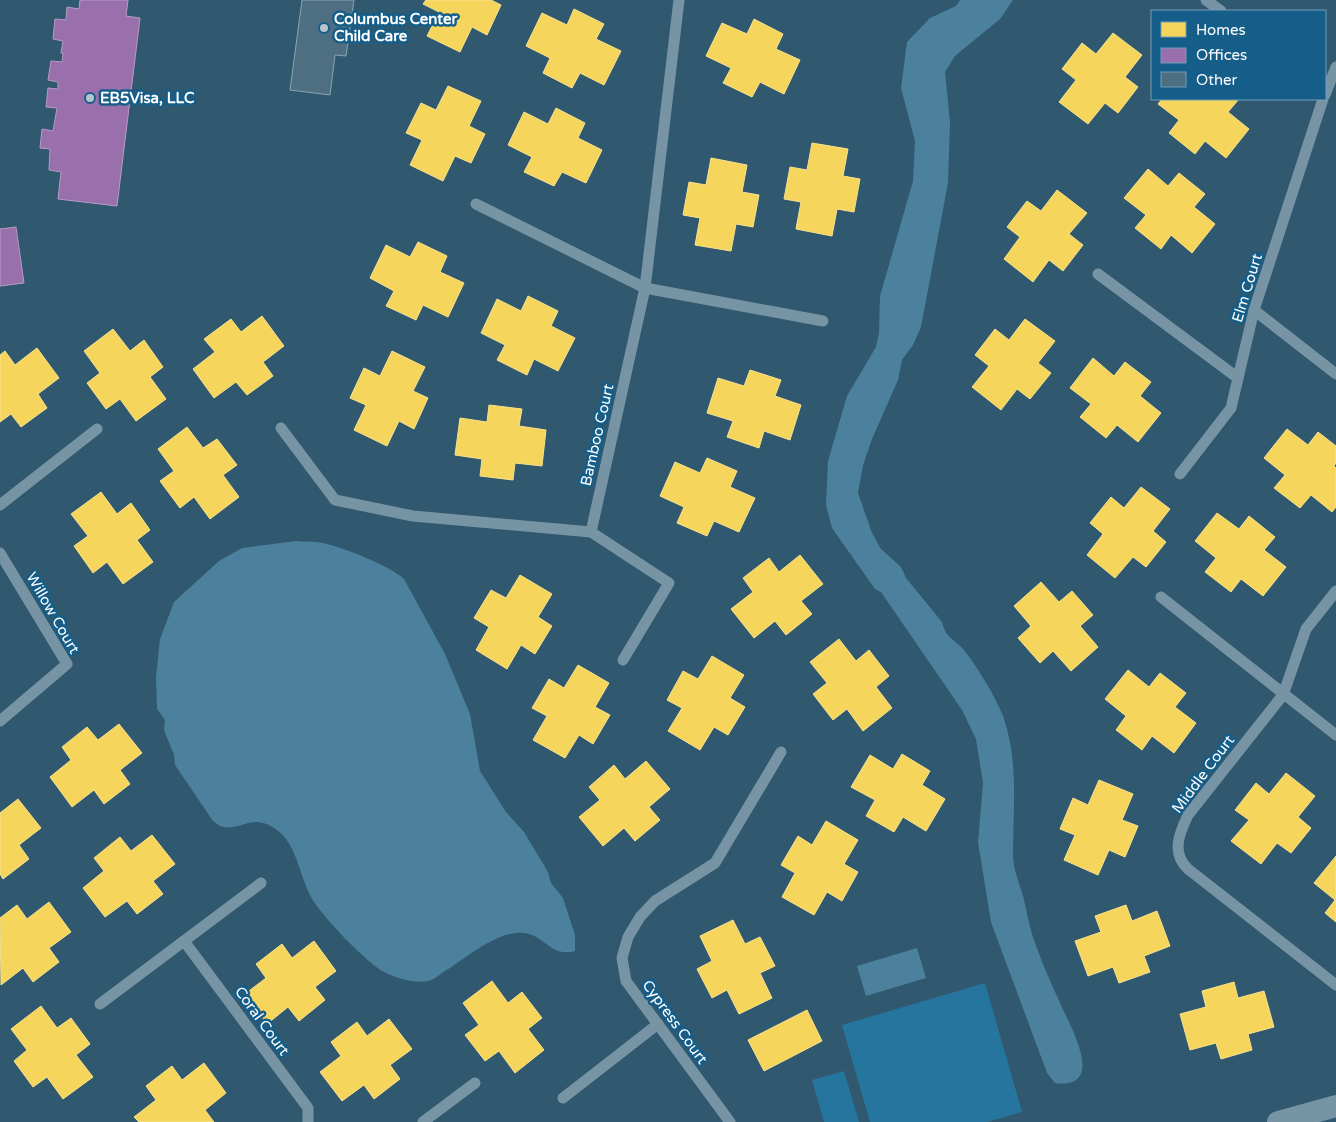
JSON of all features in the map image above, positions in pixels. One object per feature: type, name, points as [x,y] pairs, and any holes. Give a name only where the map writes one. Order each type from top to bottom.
[{"type":"street","points":[[1278,1122],[1336,1106]]},
{"type":"lane","name":"Bamboo Court","points":[[591,532],[645,288],[679,0]]},
{"type":"lane","points":[[1206,0],[1220,10]]},
{"type":"lane","name":"Elm Court","points":[[1326,92],[1336,67]]},
{"type":"lane","name":"Elm Court","points":[[1180,474],[1231,408],[1254,310],[1323,100]]},
{"type":"lane","points":[[476,204],[645,288],[823,321]]},
{"type":"lane","points":[[1098,274],[1238,378]]},
{"type":"lane","points":[[1254,310],[1336,374]]},
{"type":"lane","points":[[281,428],[335,500],[414,516],[591,532],[669,583],[623,660]]},
{"type":"lane","points":[[0,505],[97,429]]},
{"type":"lane","name":"Willow Court","points":[[0,553],[67,664],[0,721]]},
{"type":"lane","name":"Middle Court","points":[[1336,591],[1306,629],[1283,695],[1188,815],[1180,832],[1177,850],[1180,862],[1188,869],[1336,985]]},
{"type":"lane","points":[[1161,596],[1283,695],[1336,735]]},
{"type":"lane","name":"Cypress Court","points":[[730,1122],[626,981],[622,958],[628,937],[655,901],[715,864],[781,752]]},
{"type":"lane","points":[[100,1004],[261,883]]},
{"type":"lane","name":"Coral Court","points":[[184,941],[308,1108],[308,1122]]},
{"type":"lane","points":[[563,1098],[658,1024]]},
{"type":"lane","points":[[423,1122],[475,1083]]},
{"type":"shaded area","points":[[960,0],[1013,0],[1000,19],[955,56],[945,72],[950,123],[948,183],[921,327],[913,345],[902,360],[898,380],[872,439],[863,465],[858,493],[872,533],[881,549],[901,567],[906,578],[942,622],[946,633],[970,658],[990,690],[1003,716],[1008,733],[1013,767],[1013,855],[1016,876],[1035,943],[1081,1053],[1082,1066],[1080,1076],[1071,1082],[1055,1083],[1047,1073],[991,922],[978,842],[983,783],[976,739],[962,710],[881,592],[875,589],[832,528],[826,505],[828,461],[847,396],[876,347],[879,333],[880,296],[913,181],[915,141],[901,88],[907,42],[930,18],[956,6]]},
{"type":"shaded area","points":[[296,541],[320,542],[342,548],[389,568],[404,579],[445,654],[470,714],[480,771],[506,812],[524,832],[548,872],[551,883],[563,898],[575,935],[575,951],[557,951],[530,934],[510,934],[493,940],[430,980],[423,982],[412,981],[394,976],[376,967],[343,936],[322,912],[309,893],[289,843],[277,830],[260,822],[227,827],[220,826],[213,821],[175,765],[174,755],[164,730],[165,720],[157,709],[156,677],[160,639],[174,602],[219,561],[242,548]]},
{"type":"shaded area","points":[[917,948],[926,978],[866,996],[857,966]]},
{"type":"shaded area","points":[[985,983],[1022,1112],[987,1122],[870,1122],[842,1025]]},
{"type":"shaded area","points":[[844,1071],[859,1122],[824,1122],[812,1080]]},
{"type":"building: Homes","points":[[426,0],[491,0],[501,5],[487,35],[472,27],[460,52],[427,36],[439,12],[423,4]]},
{"type":"building: Homes","points":[[574,9],[604,24],[596,39],[621,51],[604,85],[580,73],[572,88],[543,73],[550,58],[526,46],[542,13],[567,25]]},
{"type":"building: Homes","points":[[754,19],[783,34],[776,49],[800,60],[784,94],[760,82],[752,97],[723,83],[731,68],[706,56],[722,23],[747,34]]},
{"type":"building: Homes","points":[[1113,33],[1142,55],[1125,77],[1138,87],[1118,113],[1105,103],[1088,124],[1059,102],[1076,80],[1062,69],[1082,43],[1096,54]]},
{"type":"building: Homes","points":[[448,86],[481,101],[469,126],[485,134],[471,163],[455,156],[443,181],[410,165],[422,140],[406,133],[421,103],[436,110]]},
{"type":"building: Homes","points":[[1161,100],[1238,100],[1228,112],[1249,129],[1226,158],[1205,141],[1195,154],[1169,133],[1179,120],[1158,104]]},
{"type":"building: Homes","points":[[556,108],[585,123],[578,138],[602,150],[586,183],[562,172],[554,186],[524,172],[532,157],[508,145],[524,112],[548,124]]},
{"type":"building: Homes","points":[[812,143],[848,149],[843,176],[860,179],[854,212],[837,209],[832,236],[796,229],[801,202],[784,199],[790,167],[807,170]]},
{"type":"building: Homes","points":[[711,158],[747,165],[742,192],[759,195],[753,227],[736,224],[731,251],[695,245],[700,218],[683,215],[689,182],[706,185]]},
{"type":"building: Homes","points":[[1148,169],[1168,186],[1179,173],[1205,194],[1194,207],[1215,224],[1192,253],[1171,235],[1161,249],[1135,228],[1146,215],[1124,198]]},
{"type":"building: Homes","points":[[1057,190],[1087,213],[1069,234],[1083,245],[1063,271],[1049,260],[1033,282],[1004,259],[1020,237],[1007,227],[1027,201],[1041,211]]},
{"type":"building: Homes","points":[[418,242],[447,256],[440,272],[464,283],[448,317],[423,305],[416,320],[386,306],[394,291],[370,278],[386,245],[410,257]]},
{"type":"building: Homes","points":[[528,296],[558,311],[551,326],[575,338],[558,371],[534,359],[527,375],[497,360],[505,345],[481,333],[497,299],[521,311]]},
{"type":"building: Homes","points":[[262,316],[284,346],[263,362],[273,376],[247,395],[236,382],[214,398],[193,369],[215,352],[204,339],[231,319],[241,332]]},
{"type":"building: Homes","points":[[1025,319],[1055,341],[1038,363],[1051,373],[1030,399],[1017,389],[1001,410],[972,387],[989,366],[975,355],[995,329],[1009,340]]},
{"type":"building: Homes","points":[[113,329],[130,351],[144,340],[163,367],[150,377],[166,399],[136,421],[120,399],[106,409],[87,383],[100,373],[84,351]]},
{"type":"building: Homes","points":[[37,348],[59,378],[38,394],[47,408],[21,427],[11,414],[0,422],[0,355],[5,351],[15,365]]},
{"type":"building: Homes","points":[[392,351],[425,367],[413,391],[428,398],[414,429],[399,421],[387,446],[354,430],[366,405],[350,398],[364,368],[380,376]]},
{"type":"building: Homes","points":[[1093,358],[1114,376],[1125,362],[1151,382],[1140,396],[1161,413],[1138,442],[1117,425],[1106,438],[1080,417],[1091,404],[1070,388]]},
{"type":"building: Homes","points":[[750,370],[781,380],[775,396],[801,405],[790,440],[764,431],[759,448],[727,437],[733,421],[707,413],[718,378],[744,386]]},
{"type":"building: Homes","points":[[489,405],[522,409],[519,426],[546,430],[542,466],[515,463],[513,480],[480,476],[482,459],[455,455],[460,418],[487,422]]},
{"type":"building: Homes","points":[[187,427],[203,448],[217,439],[237,465],[223,475],[239,497],[210,519],[194,497],[180,508],[160,481],[174,471],[158,449]]},
{"type":"building: Homes","points":[[1287,429],[1308,445],[1318,432],[1336,446],[1336,463],[1334,466],[1336,468],[1336,507],[1332,512],[1311,495],[1300,508],[1274,488],[1285,475],[1264,458]]},
{"type":"building: Homes","points":[[707,458],[737,471],[730,487],[755,498],[739,532],[714,521],[707,536],[677,523],[684,507],[660,496],[675,462],[700,473]]},
{"type":"building: Homes","points":[[1141,487],[1170,509],[1153,531],[1166,542],[1146,567],[1133,557],[1115,578],[1087,555],[1103,534],[1090,523],[1111,497],[1124,508]]},
{"type":"building: Homes","points":[[101,492],[117,514],[131,503],[150,530],[137,540],[153,562],[123,584],[107,562],[93,573],[74,546],[88,536],[71,514]]},
{"type":"building: Homes","points":[[1217,513],[1239,529],[1249,516],[1275,537],[1264,550],[1286,567],[1263,596],[1241,579],[1231,592],[1205,572],[1216,558],[1195,541]]},
{"type":"building: Homes","points":[[800,555],[823,584],[801,601],[812,614],[786,635],[775,621],[754,638],[731,609],[753,592],[743,578],[769,558],[779,572]]},
{"type":"building: Homes","points":[[520,575],[552,594],[538,617],[552,626],[535,654],[521,645],[507,669],[476,650],[489,627],[474,618],[491,590],[506,598]]},
{"type":"building: Homes","points":[[1041,582],[1059,602],[1072,591],[1093,615],[1080,626],[1098,647],[1071,671],[1053,651],[1040,663],[1018,638],[1031,626],[1014,606]]},
{"type":"building: Homes","points":[[839,639],[856,661],[869,650],[889,676],[876,687],[892,708],[863,731],[847,709],[833,720],[813,694],[827,683],[810,662]]},
{"type":"building: Homes","points":[[712,656],[744,675],[730,698],[745,707],[728,735],[714,727],[700,750],[668,731],[682,708],[667,700],[683,671],[698,679]]},
{"type":"building: Homes","points":[[578,665],[609,683],[595,707],[610,715],[593,744],[579,735],[565,758],[533,740],[547,716],[532,708],[549,679],[564,688]]},
{"type":"building: Homes","points":[[1128,670],[1149,687],[1160,673],[1186,693],[1175,707],[1196,723],[1174,753],[1152,736],[1142,750],[1116,730],[1126,716],[1105,699]]},
{"type":"building: Homes","points":[[119,724],[142,753],[120,770],[130,784],[104,804],[94,790],[72,807],[50,777],[71,760],[62,747],[87,727],[98,740]]},
{"type":"building: Homes","points":[[902,754],[930,771],[922,785],[945,799],[926,831],[903,817],[894,832],[866,816],[875,800],[851,787],[870,755],[893,769]]},
{"type":"building: Homes","points":[[646,761],[670,789],[649,807],[660,820],[635,841],[624,828],[603,846],[579,817],[600,800],[589,787],[614,765],[625,779]]},
{"type":"building: Homes","points":[[1286,773],[1315,796],[1298,817],[1311,828],[1291,853],[1277,843],[1261,864],[1231,841],[1249,820],[1235,810],[1256,783],[1269,794]]},
{"type":"building: Homes","points":[[1099,780],[1133,794],[1122,820],[1138,826],[1125,857],[1109,850],[1098,875],[1064,860],[1075,835],[1060,829],[1073,798],[1088,805]]},
{"type":"building: Homes","points":[[18,799],[41,828],[19,845],[29,859],[3,879],[0,874],[0,813]]},
{"type":"building: Homes","points":[[826,821],[858,840],[844,864],[858,872],[842,901],[827,892],[814,915],[782,897],[795,873],[781,865],[798,836],[812,845]]},
{"type":"building: Homes","points":[[152,835],[175,864],[153,881],[163,894],[137,914],[127,901],[105,917],[83,888],[104,871],[94,858],[120,837],[131,851]]},
{"type":"building: Homes","points":[[1336,856],[1336,922],[1325,913],[1335,900],[1314,883]]},
{"type":"building: Homes","points":[[49,902],[71,932],[49,948],[59,962],[33,982],[23,968],[1,985],[0,918],[17,905],[27,919]]},
{"type":"building: Homes","points":[[1126,905],[1132,921],[1157,911],[1170,946],[1144,956],[1150,972],[1119,983],[1113,967],[1088,976],[1075,941],[1101,932],[1095,916]]},
{"type":"building: Homes","points":[[733,920],[745,944],[760,937],[775,966],[760,973],[772,998],[739,1014],[727,990],[712,998],[697,969],[712,961],[700,936]]},
{"type":"building: Homes","points":[[314,941],[336,971],[315,987],[325,1000],[299,1021],[288,1007],[267,1024],[245,994],[266,978],[256,964],[282,944],[292,958]]},
{"type":"building: Homes","points":[[492,981],[508,1003],[522,992],[542,1018],[528,1029],[544,1050],[515,1073],[499,1051],[485,1061],[465,1035],[479,1025],[463,1003]]},
{"type":"building: Homes","points":[[1234,982],[1238,998],[1264,991],[1274,1027],[1248,1034],[1252,1050],[1221,1059],[1216,1043],[1190,1050],[1180,1014],[1206,1007],[1202,991]]},
{"type":"building: Homes","points":[[41,1006],[57,1028],[71,1018],[90,1044],[76,1055],[93,1077],[63,1099],[47,1077],[33,1087],[14,1061],[27,1050],[11,1029]]},
{"type":"building: Homes","points":[[807,1010],[822,1041],[764,1071],[748,1040]]},
{"type":"building: Homes","points":[[389,1019],[412,1049],[390,1065],[400,1079],[374,1099],[364,1085],[342,1101],[320,1072],[341,1056],[331,1042],[357,1022],[367,1036]]},
{"type":"building: Homes","points":[[204,1063],[226,1093],[205,1110],[214,1122],[139,1122],[134,1117],[156,1100],[146,1086],[172,1066],[182,1080]]},
{"type":"building: Offices","points":[[80,0],[128,0],[126,16],[140,18],[117,206],[58,199],[61,172],[49,170],[50,149],[40,148],[42,129],[53,131],[57,108],[46,107],[48,88],[58,89],[58,82],[48,80],[51,61],[62,62],[63,53],[61,53],[63,41],[53,39],[55,19],[66,20],[67,7],[79,9]]},
{"type":"building: Offices","points":[[16,227],[24,283],[0,286],[0,229]]},
{"type":"building: Other","name":"Columbus Center Child Care","points":[[302,0],[354,0],[346,56],[335,55],[330,95],[290,90]]},
{"type":"place","name":"Columbus Center Child Care","points":[[324,28]]},
{"type":"place","name":"EB5Visa, LLC","points":[[90,98]]}]
